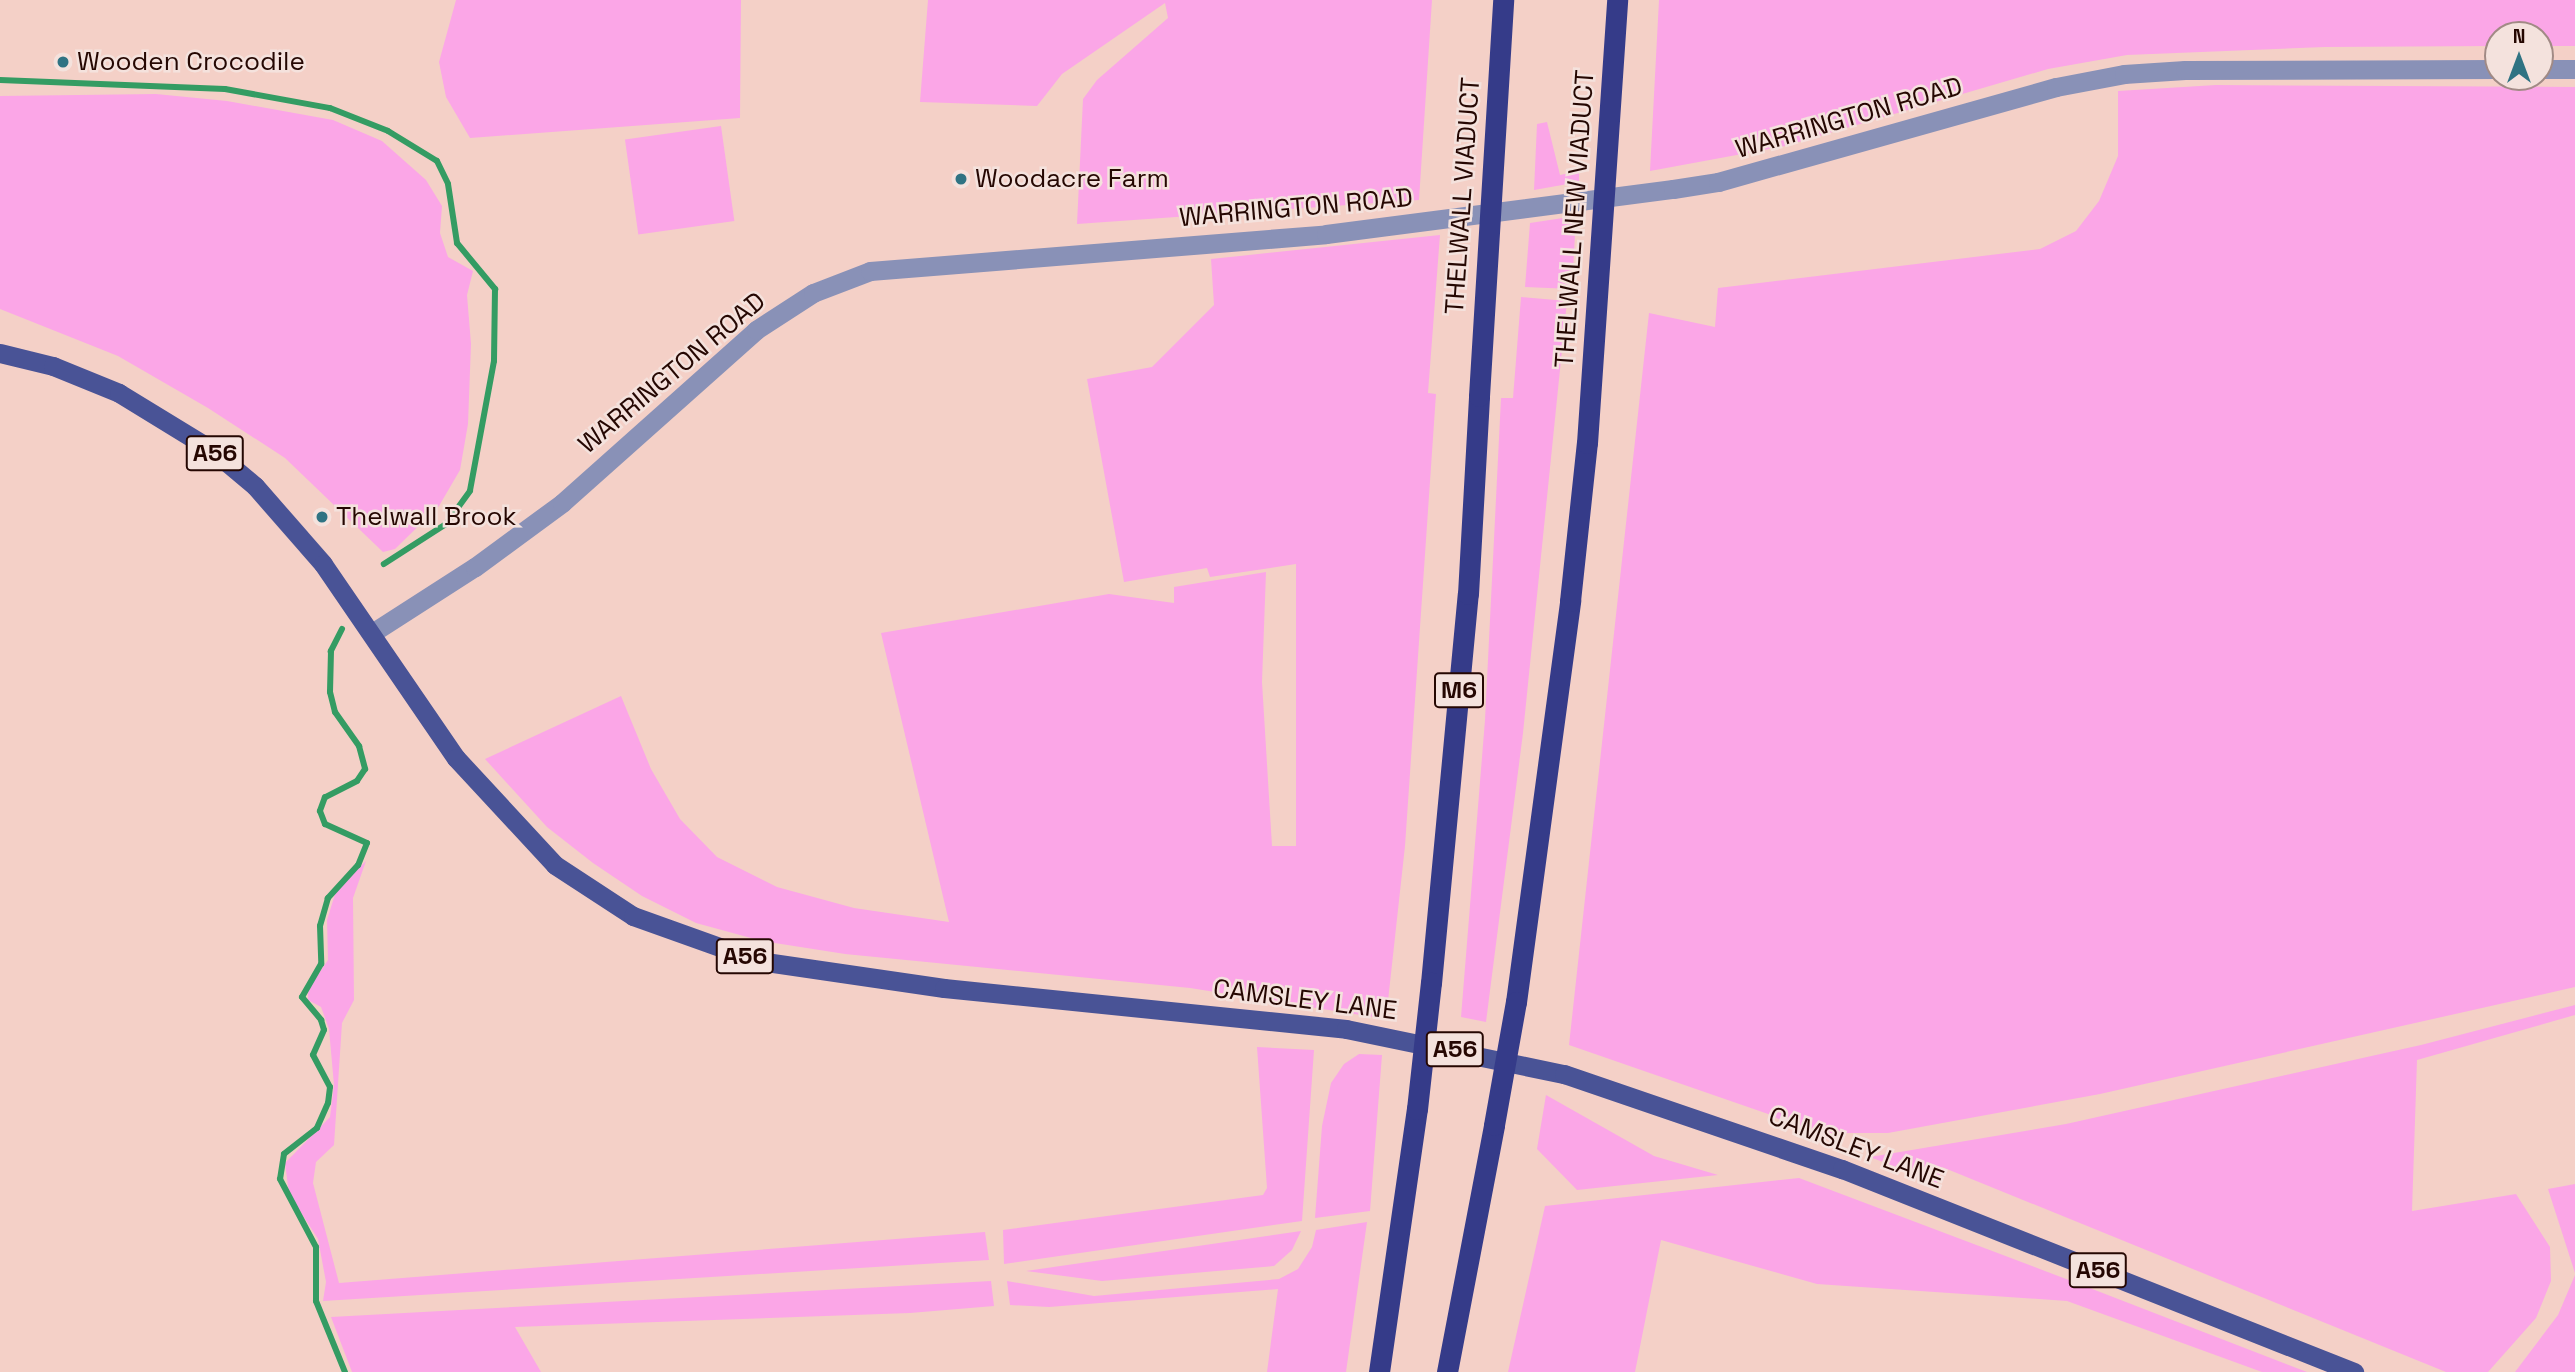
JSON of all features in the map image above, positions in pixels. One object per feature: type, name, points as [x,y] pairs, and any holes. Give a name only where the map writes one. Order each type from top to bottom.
[{"type":"highway","name":"THELWALL VIADUCT","points":[[1379,1372],[1417,1109],[1468,594],[1503,0]]},
{"type":"highway","name":"THELWALL NEW VIADUCT","points":[[1447,1372],[1516,1002],[1570,601],[1587,443],[1617,0]]},
{"type":"main road","name":"A56","points":[[0,353],[52,366],[119,393],[212,450],[294,528],[372,633]]},
{"type":"main road","name":"CAMSLEY LANE","points":[[372,633],[456,758],[555,865],[633,916],[759,961],[944,988],[1346,1029],[1464,1050],[1564,1074],[1765,1141],[1842,1170],[2354,1372]]},
{"type":"street","name":"WARRINGTON ROAD","points":[[372,633],[475,567],[562,503],[756,330],[813,293],[870,271],[1326,234],[1684,188],[1793,163],[2056,87],[2124,74],[2185,70],[2484,69]]},
{"type":"street","points":[[2554,69],[2575,69]]},
{"type":"shaded area","points":[[456,0],[741,0],[740,118],[470,138],[446,97],[439,62]]},
{"type":"shaded area","points":[[928,0],[1432,0],[1419,200],[1077,224],[1083,99],[1097,80],[1168,18],[1165,3],[1062,74],[1037,106],[920,102]]},
{"type":"shaded area","points":[[1659,0],[2575,0],[2575,46],[2554,46],[2554,21],[2484,21],[2484,46],[2325,47],[2127,55],[2048,69],[1785,146],[1650,171]]},
{"type":"shaded area","points":[[2216,85],[2484,86],[2484,91],[2554,91],[2554,87],[2575,87],[2575,987],[2100,1094],[1888,1133],[1806,1133],[1771,1115],[1569,1045],[1649,313],[1715,327],[1718,288],[2040,249],[2076,231],[2099,201],[2118,156],[2118,91]]},
{"type":"shaded area","points":[[156,94],[227,101],[333,120],[382,141],[426,180],[442,206],[440,233],[448,257],[473,271],[467,295],[471,344],[468,424],[460,470],[439,506],[395,549],[383,552],[285,458],[208,408],[118,356],[0,309],[0,96]]},
{"type":"shaded area","points":[[1547,122],[1560,175],[1579,171],[1579,182],[1534,190],[1537,124]]},
{"type":"shaded area","points":[[721,126],[734,221],[638,235],[625,139]]},
{"type":"shaded area","points":[[1576,216],[1572,289],[1525,287],[1530,223]]},
{"type":"shaded area","points":[[1440,235],[1428,393],[1436,394],[1405,846],[1386,1019],[1190,988],[845,954],[762,941],[696,923],[642,896],[593,863],[547,827],[485,759],[621,696],[651,769],[680,819],[717,857],[777,887],[854,908],[949,922],[881,633],[1109,594],[1174,603],[1174,587],[1266,572],[1262,682],[1272,846],[1296,846],[1296,564],[1210,577],[1207,568],[1124,582],[1087,379],[1152,367],[1214,305],[1211,259]]},
{"type":"shaded area","points":[[1521,297],[1567,301],[1523,733],[1486,1022],[1461,1017],[1485,720],[1501,398],[1513,398]]},
{"type":"shaded area","points":[[366,861],[353,898],[354,1000],[342,1023],[334,1145],[316,1162],[313,1183],[339,1283],[985,1232],[989,1260],[323,1301],[326,1282],[318,1239],[289,1194],[285,1163],[330,1117],[334,1085],[329,1029],[321,1007],[308,1000],[308,990],[328,960],[327,920],[336,891]]},
{"type":"shaded area","points":[[2575,1005],[2575,1015],[2417,1060],[2412,1211],[2516,1194],[2550,1247],[2551,1281],[2536,1318],[2488,1372],[2446,1372],[1942,1167],[1937,1183],[1870,1157],[2066,1124],[2421,1045]]},
{"type":"shaded area","points":[[1257,1047],[1314,1050],[1302,1221],[1004,1264],[1003,1230],[1263,1195],[1267,1188]]},
{"type":"shaded area","points":[[1359,1054],[1382,1055],[1370,1211],[1315,1218],[1322,1126],[1331,1083],[1344,1064]]},
{"type":"shaded area","points":[[1546,1095],[1654,1156],[1718,1175],[1577,1190],[1537,1149]]},
{"type":"shaded area","points":[[1799,1178],[2307,1372],[2262,1372],[2067,1301],[1817,1284],[1661,1240],[1635,1372],[1508,1372],[1545,1206]]},
{"type":"shaded area","points":[[2575,1184],[2575,1273],[2548,1189]]},
{"type":"shaded area","points":[[1367,1222],[1346,1372],[1267,1372],[1278,1289],[1049,1307],[1010,1305],[1007,1281],[1094,1296],[1279,1279],[1298,1269],[1312,1247],[1316,1230]]},
{"type":"shaded area","points":[[1301,1231],[1292,1250],[1274,1266],[1102,1281],[1026,1271]]},
{"type":"shaded area","points":[[2575,1275],[2575,1372],[2515,1372],[2558,1315]]},
{"type":"shaded area","points":[[991,1281],[994,1306],[910,1313],[515,1327],[541,1372],[352,1372],[331,1317]]},
{"type":"waterway","name":"Thelwall Brook","points":[[0,80],[225,89],[330,108],[388,131],[437,161],[448,184],[457,243],[495,289],[494,361],[470,491],[446,524],[384,564]]},
{"type":"waterway","points":[[342,629],[331,651],[330,692],[335,712],[359,746],[365,769],[357,781],[325,797],[320,811],[325,824],[367,843],[358,865],[328,898],[320,926],[321,964],[302,997],[321,1020],[324,1030],[313,1055],[330,1087],[328,1103],[317,1128],[284,1154],[280,1179],[316,1247],[316,1301],[345,1372]]},
{"type":"place","name":"Wooden Crocodile","points":[[63,62]]},
{"type":"place","name":"Woodacre Farm","points":[[961,179]]},
{"type":"place","name":"Thelwall Brook","points":[[322,517]]}]
